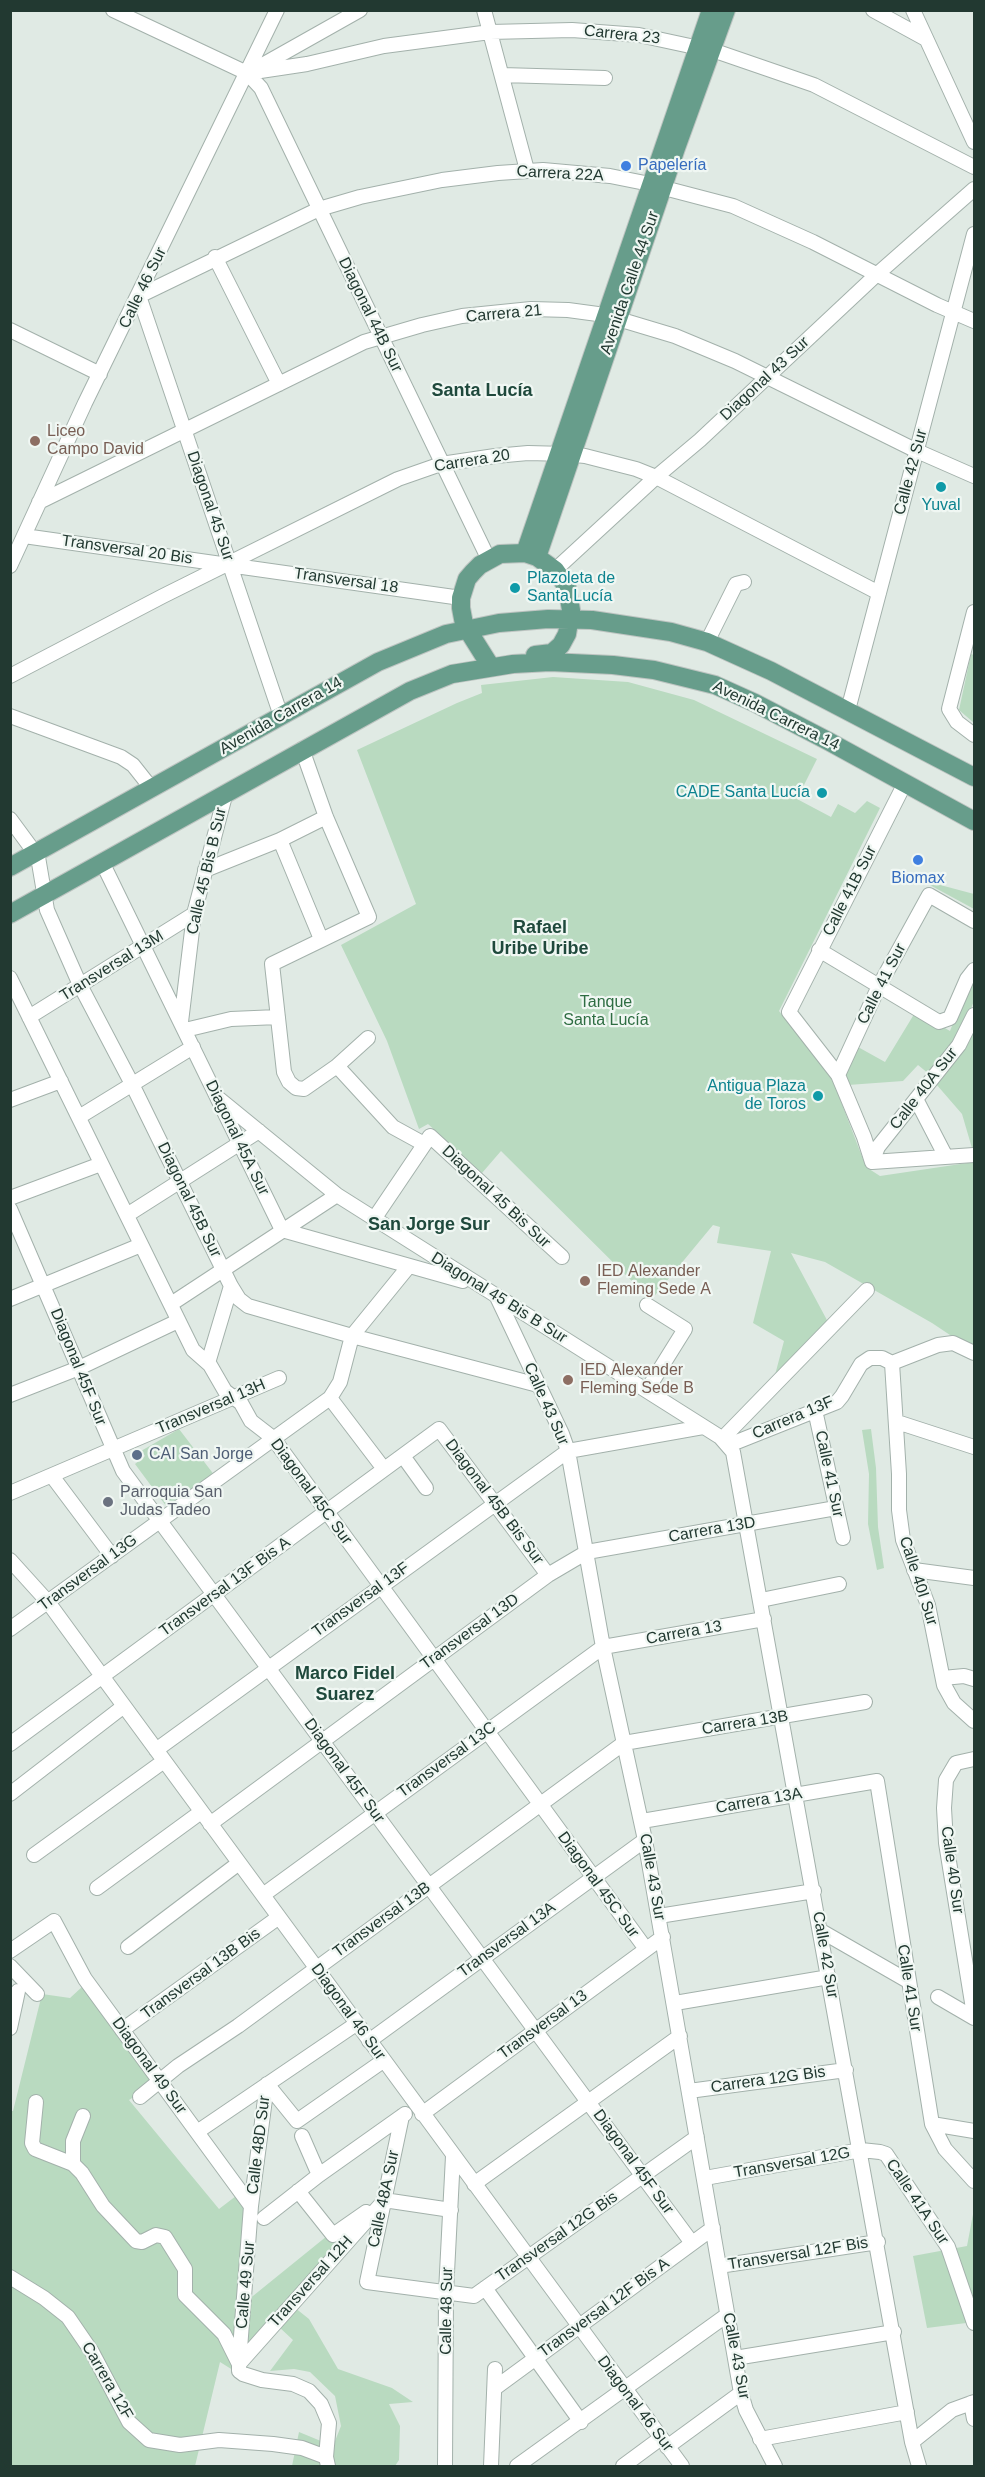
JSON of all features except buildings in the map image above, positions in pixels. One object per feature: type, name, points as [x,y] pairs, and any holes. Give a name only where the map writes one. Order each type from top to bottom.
[{"type":"main road","name":"Avenida Calle 44 Sur","points":[[705,49],[711,10]]},
{"type":"main road","name":"Avenida Calle 44 Sur","points":[[531,555],[705,49],[726,10]]},
{"type":"main road","points":[[488,663],[466,629],[462,619],[461,601],[467,579],[489,560],[500,555],[531,555],[555,570],[567,587],[587,607],[616,623]]},
{"type":"main road","points":[[567,587],[570,598],[570,619]]},
{"type":"main road","points":[[425,641],[461,601]]},
{"type":"main road","name":"Avenida Carrera 14","points":[[10,914],[302,749],[437,679],[488,663],[552,653],[564,640],[570,619]]},
{"type":"main road","name":"Avenida Carrera 14","points":[[10,867],[378,662],[425,641],[466,629],[500,623],[570,619],[616,623],[671,632],[707,642],[848,710],[975,777]]},
{"type":"main road","name":"Avenida Carrera 14","points":[[488,663],[579,662],[633,667],[681,675],[715,685],[755,703],[975,821]]},
{"type":"street","points":[[113,10],[247,73],[360,10]]},
{"type":"street","name":"Calle 46 Sur","points":[[10,566],[100,374],[277,10]]},
{"type":"street","points":[[484,10],[527,171]]},
{"type":"street","points":[[873,10],[926,39]]},
{"type":"street","points":[[913,10],[975,142]]},
{"type":"street","name":"Carrera 23","points":[[247,73],[307,64],[384,46],[490,33],[604,31],[648,36],[705,49],[814,85],[975,167]]},
{"type":"street","name":"Diagonal 44B Sur","points":[[247,73],[266,97],[489,560]]},
{"type":"street","points":[[502,75],[605,78]]},
{"type":"street","name":"Carrera 22A","points":[[139,296],[319,209],[419,184],[527,171],[565,171],[657,185],[706,197],[755,214],[954,313],[975,321]]},
{"type":"street","name":"Diagonal 43 Sur","points":[[555,570],[656,477],[700,440],[876,275],[975,189]]},
{"type":"street","name":"Calle 42 Sur","points":[[848,710],[975,234]]},
{"type":"street","points":[[215,258],[279,384]]},
{"type":"street","name":"Diagonal 45 Sur","points":[[139,296],[281,716]]},
{"type":"street","name":"Carrera 21","points":[[39,502],[380,336],[422,325],[497,312],[559,310],[612,317],[703,347],[917,451],[975,476]]},
{"type":"street","points":[[10,330],[100,374]]},
{"type":"street","name":"Carrera 20","points":[[10,676],[163,596],[398,479],[441,464],[495,456],[565,454],[609,461],[656,477],[879,593]]},
{"type":"street","name":"Transversal 20 Bis","points":[[24,536],[230,564]]},
{"type":"street","name":"Transversal 18","points":[[230,564],[461,601]]},
{"type":"street","points":[[707,642],[736,584],[744,582]]},
{"type":"street","points":[[975,612],[970,648],[949,705],[949,712],[953,718],[975,735]]},
{"type":"street","points":[[10,716],[121,757],[133,765],[152,789]]},
{"type":"street","points":[[302,749],[326,817],[369,917],[272,964],[284,1072],[289,1082],[296,1088],[304,1089],[337,1066],[368,1038]]},
{"type":"street","name":"Calle 41B Sur","points":[[838,1075],[789,1012],[905,783]]},
{"type":"street","name":"Calle 45 Bis B Sur","points":[[183,1026],[194,914],[226,792]]},
{"type":"street","points":[[205,870],[280,840],[326,817]]},
{"type":"street","name":"Diagonal 45B Sur","points":[[10,819],[36,852],[50,916],[81,985],[239,1299],[248,1306],[538,1386]]},
{"type":"street","points":[[280,840],[321,939]]},
{"type":"street","name":"Diagonal 45A Sur","points":[[102,862],[282,1230]]},
{"type":"street","name":"Calle 41 Sur","points":[[838,1075],[879,986],[929,895],[975,921]]},
{"type":"street","name":"Transversal 13M","points":[[29,1017],[194,914]]},
{"type":"street","points":[[819,950],[939,1022],[950,1018],[967,979],[975,970]]},
{"type":"street","name":"Diagonal 45C Sur","points":[[10,978],[15,1000],[29,1017],[193,1350],[208,1363],[222,1387],[241,1403],[251,1421],[273,1438],[485,1732],[646,1949]]},
{"type":"street","name":"Calle 40A Sur","points":[[872,1162],[878,1147],[959,1045],[975,1015]]},
{"type":"street","points":[[183,1026],[231,1019],[278,1017]]},
{"type":"street","points":[[79,1118],[193,1047]]},
{"type":"street","name":"Diagonal 45 Bis Sur","points":[[337,1066],[393,1127],[427,1140],[562,1257]]},
{"type":"street","points":[[838,1075],[872,1162],[974,1155]]},
{"type":"street","points":[[10,1100],[61,1081]]},
{"type":"street","name":"Diagonal 45 Bis B Sur","points":[[218,1098],[337,1195],[726,1442]]},
{"type":"street","points":[[916,1099],[946,1157]]},
{"type":"street","points":[[127,1215],[259,1131]]},
{"type":"street","points":[[374,1219],[427,1140]]},
{"type":"street","points":[[10,1198],[101,1164]]},
{"type":"street","points":[[171,1304],[337,1195]]},
{"type":"street","name":"Diagonal 45F Sur","points":[[10,1209],[123,1471],[692,2243]]},
{"type":"street","points":[[282,1230],[479,1285]]},
{"type":"street","points":[[10,1299],[141,1245]]},
{"type":"street","name":"Transversal 13G","points":[[10,1629],[330,1398],[340,1382],[352,1336],[409,1266]]},
{"type":"street","points":[[208,1363],[231,1286]]},
{"type":"street","points":[[726,1442],[867,1290]]},
{"type":"street","name":"Calle 43 Sur","points":[[497,1297],[568,1451],[603,1647],[642,1821],[741,2393],[760,2439],[776,2466]]},
{"type":"street","points":[[647,1305],[686,1329],[647,1390]]},
{"type":"street","points":[[10,1395],[79,1368],[178,1321]]},
{"type":"street","name":"Carrera 13F","points":[[726,1442],[837,1402],[865,1360],[882,1358],[892,1363],[938,1345],[953,1343],[975,1353]]},
{"type":"street","name":"Calle 40I Sur","points":[[892,1363],[897,1422],[899,1510],[903,1540],[928,1605],[944,1685],[954,1703],[972,1719]]},
{"type":"street","name":"Transversal 13H","points":[[10,1493],[279,1378]]},
{"type":"street","points":[[330,1398],[384,1469]]},
{"type":"street","name":"Calle 41 Sur","points":[[815,1410],[843,1538]]},
{"type":"street","points":[[897,1422],[975,1447]]},
{"type":"street","points":[[568,1451],[703,1427]]},
{"type":"street","name":"Transversal 13F Bis A","points":[[10,1744],[439,1429]]},
{"type":"street","name":"Diagonal 45B Bis Sur","points":[[439,1429],[548,1575]]},
{"type":"street","name":"Calle 42 Sur","points":[[726,1442],[735,1459],[878,2242],[912,2442],[919,2466]]},
{"type":"street","name":"Transversal 13F","points":[[34,1855],[268,1668],[568,1451]]},
{"type":"street","points":[[403,1456],[426,1488]]},
{"type":"street","points":[[52,1476],[111,1556]]},
{"type":"street","name":"Carrera 13D","points":[[587,1552],[836,1508]]},
{"type":"street","name":"Transversal 13D","points":[[210,1824],[548,1575],[587,1552]]},
{"type":"street","name":"Diagonal 46 Sur","points":[[13,1568],[48,1602],[682,2466]]},
{"type":"street","points":[[914,1570],[975,1578]]},
{"type":"street","points":[[761,1600],[839,1584]]},
{"type":"street","name":"Carrera 13","points":[[603,1647],[764,1619]]},
{"type":"street","name":"Transversal 13C","points":[[263,1895],[603,1647]]},
{"type":"street","points":[[944,1678],[964,1676],[975,1679]]},
{"type":"street","name":"Carrera 13B","points":[[624,1743],[865,1702]]},
{"type":"street","points":[[10,1794],[124,1706]]},
{"type":"street","name":"Transversal 13B","points":[[140,2097],[178,2066],[238,2026],[624,1743]]},
{"type":"street","name":"Calle 40 Sur","points":[[975,1759],[956,1763],[946,1780],[944,1808],[946,1843],[975,2017]]},
{"type":"street","name":"Calle 41 Sur","points":[[877,1781],[932,2124],[945,2149],[975,2181]]},
{"type":"street","name":"Carrera 13A","points":[[642,1821],[877,1781]]},
{"type":"street","points":[[97,1888],[201,1812]]},
{"type":"street","name":"Transversal 13A","points":[[369,2041],[645,1840]]},
{"type":"street","points":[[128,1947],[239,1863]]},
{"type":"street","points":[[659,1916],[814,1891]]},
{"type":"street","name":"Transversal 13B Bis","points":[[122,2030],[279,1917]]},
{"type":"street","name":"Diagonal 49 Sur","points":[[10,1951],[54,1921],[85,1979],[251,2206]]},
{"type":"street","points":[[821,1931],[908,1982]]},
{"type":"street","name":"Transversal 13","points":[[264,2218],[319,2175],[402,2116],[419,2110],[536,2030],[663,1937]]},
{"type":"street","points":[[10,1966],[37,1994],[14,1991],[10,2028]]},
{"type":"street","points":[[675,2003],[829,1977]]},
{"type":"street","points":[[938,1997],[975,2017]]},
{"type":"street","points":[[197,2132],[357,2024]]},
{"type":"street","points":[[474,2184],[680,2036]]},
{"type":"street","points":[[267,2084],[297,2121],[383,2061]]},
{"type":"street","name":"Carrera 12G Bis","points":[[689,2091],[846,2070]]},
{"type":"street","name":"Calle 48D Sur","points":[[251,2206],[267,2084]]},
{"type":"street","points":[[36,2102],[32,2143],[34,2149],[73,2164],[82,2172],[104,2206],[136,2241],[142,2242],[156,2235],[165,2237],[185,2269],[185,2295],[224,2334],[239,2364],[239,2371],[262,2380],[293,2384],[309,2391],[321,2404],[329,2423],[327,2462]]},
{"type":"street","points":[[73,2164],[73,2141],[83,2116]]},
{"type":"street","name":"Calle 48A Sur","points":[[402,2116],[367,2282],[446,2292]]},
{"type":"street","points":[[932,2124],[975,2131]]},
{"type":"street","points":[[302,2136],[319,2175]]},
{"type":"street","name":"Transversal 12G Bis","points":[[480,2292],[697,2137]]},
{"type":"street","name":"Transversal 12G","points":[[705,2178],[861,2150],[880,2152]]},
{"type":"street","name":"Calle 41A Sur","points":[[880,2152],[890,2160],[948,2247],[975,2323]]},
{"type":"street","name":"Calle 48 Sur","points":[[445,2466],[446,2292],[453,2156]]},
{"type":"street","points":[[298,2191],[333,2235],[384,2200],[451,2210]]},
{"type":"street","name":"Transversal 12H","points":[[239,2364],[384,2200]]},
{"type":"street","name":"Calle 49 Sur","points":[[239,2364],[251,2206]]},
{"type":"street","name":"Transversal 12F Bis A","points":[[495,2388],[713,2228]]},
{"type":"street","name":"Transversal 12F Bis","points":[[719,2266],[878,2242]]},
{"type":"street","name":"Carrera 12F","points":[[10,2277],[44,2298],[68,2317],[92,2352],[129,2422],[149,2440],[180,2445],[219,2440],[273,2444],[302,2448],[327,2462]]},
{"type":"street","points":[[446,2292],[480,2292],[536,2357],[581,2422]]},
{"type":"street","points":[[526,2464],[624,2389],[728,2315]]},
{"type":"street","points":[[735,2358],[894,2332]]},
{"type":"street","points":[[491,2466],[495,2369]]},
{"type":"street","points":[[623,2466],[741,2393]]},
{"type":"street","points":[[912,2442],[952,2410],[973,2403],[975,2420]]},
{"type":"street","points":[[760,2439],[907,2412]]},
{"type":"green space","points":[[971,654],[974,655],[974,723],[959,710]]},
{"type":"green space","name":"Tanque Santa Lucía","points":[[553,677],[628,682],[694,700],[817,759],[797,799],[831,817],[838,804],[855,813],[867,801],[880,808],[779,1011],[832,1078],[866,1167],[880,1176],[974,1162],[974,1351],[932,1323],[825,1262],[791,1253],[828,1322],[775,1375],[784,1341],[753,1323],[771,1251],[717,1243],[720,1227],[713,1225],[651,1300],[501,1151],[482,1173],[428,1124],[419,1129],[387,1041],[341,945],[416,904],[357,750],[482,693],[481,685]]},
{"type":"green space","points":[[929,882],[974,894],[974,909],[928,884]]},
{"type":"green space","points":[[974,969],[974,1001],[970,1011],[952,1042],[929,1074],[918,1065],[903,1081],[848,1085],[845,1076],[858,1047],[885,1062],[916,1011],[950,1031]]},
{"type":"green space","points":[[974,1027],[974,1155],[962,1114],[936,1084],[972,1035]]},
{"type":"green space","points":[[179,1429],[215,1476],[169,1510],[135,1464],[145,1456],[141,1451]]},
{"type":"green space","points":[[871,1429],[876,1468],[878,1527],[884,1568],[877,1570],[868,1524],[869,1474],[862,1430]]},
{"type":"green space","points":[[83,1986],[154,2084],[129,2100],[219,2209],[236,2196],[245,2209],[236,2372],[220,2362],[195,2466],[11,2466],[10,2111],[13,2111],[42,1994],[70,1998]]},
{"type":"green space","points":[[974,2209],[974,2322],[927,2328],[913,2256],[967,2246]]},
{"type":"green space","points":[[364,2218],[248,2350],[248,2300],[327,2236]]},
{"type":"green space","points":[[294,2307],[309,2319],[338,2369],[392,2388],[413,2402],[389,2404],[400,2426],[399,2460],[395,2466],[292,2466],[299,2432],[333,2446],[341,2426],[335,2396],[310,2372],[294,2369],[270,2371],[293,2340],[278,2326]]},
{"type":"place","name":"Papelería","points":[[626,166]]},
{"type":"place","name":"Liceo Campo David","points":[[35,441]]},
{"type":"place","name":"Yuval","points":[[941,487]]},
{"type":"place","name":"Plazoleta de Santa Lucía","points":[[515,588]]},
{"type":"place","name":"CADE Santa Lucía","points":[[822,793]]},
{"type":"place","name":"Biomax","points":[[918,860]]},
{"type":"place","name":"Antigua Plaza de Toros","points":[[818,1096]]},
{"type":"place","name":"IED Alexander Fleming Sede A","points":[[585,1281]]},
{"type":"place","name":"IED Alexander Fleming Sede B","points":[[568,1380]]},
{"type":"place","name":"CAI San Jorge","points":[[137,1455]]},
{"type":"place","name":"Parroquia San Judas Tadeo","points":[[108,1502]]},
{"type":"district","name":"Santa Lucía","points":[[482,391]]},
{"type":"district","name":"Rafael Uribe Uribe","points":[[540,938]]},
{"type":"district","name":"San Jorge Sur","points":[[429,1225]]},
{"type":"district","name":"Marco Fidel Suarez","points":[[345,1684]]}]
